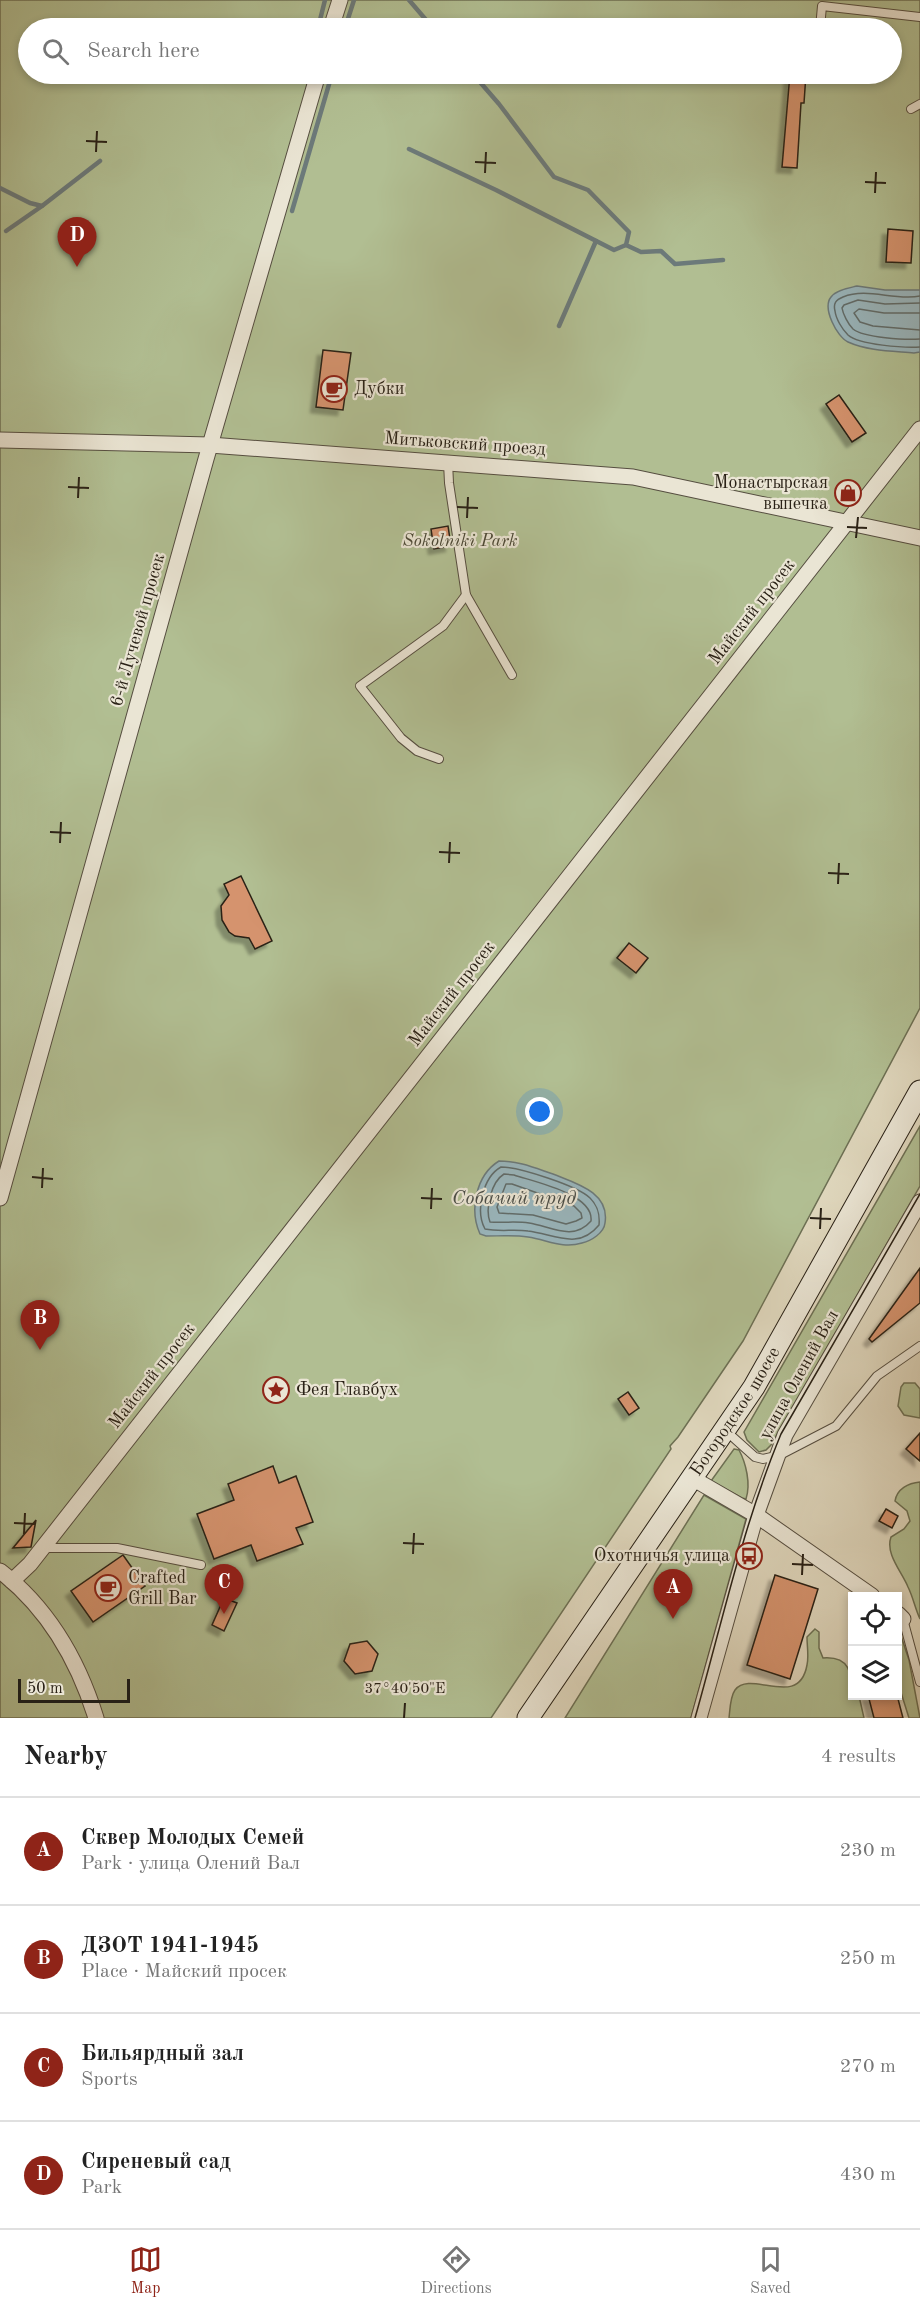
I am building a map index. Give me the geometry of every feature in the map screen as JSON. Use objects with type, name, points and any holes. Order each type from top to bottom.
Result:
[{"type":"main road","name":"Богородское шоссе","points":[[528,1718],[754,1387],[920,1091]]},
{"type":"street","points":[[334,18],[340,0]]},
{"type":"street","name":"6-й Лучевой просек","points":[[0,1198],[210,445],[315,84]]},
{"type":"street","name":"Майский просек","points":[[12,1581],[43,1548],[920,429]]},
{"type":"street","name":"Митьковский проезд","points":[[0,440],[210,445],[633,477],[920,538]]},
{"type":"street","name":"улица Олений Вал","points":[[699,1718],[756,1515],[784,1435],[920,1202]]},
{"type":"street","points":[[692,1478],[756,1515],[866,1592]]},
{"type":"street","points":[[0,1571],[41,1610],[64,1643],[83,1679],[96,1718]]},
{"type":"lane","points":[[821,18],[822,6],[920,17]]},
{"type":"lane","points":[[448,462],[449,483],[466,595],[512,675]]},
{"type":"lane","points":[[439,759],[417,751],[401,738],[360,686],[443,626],[466,595]]},
{"type":"lane","points":[[725,1430],[755,1456],[763,1459],[776,1457],[836,1426],[877,1376],[920,1346]]},
{"type":"lane","points":[[43,1548],[117,1548],[201,1565]]},
{"type":"lane","points":[[902,1624],[920,1682]]},
{"type":"green space","name":"Sokolniki Park","points":[[0,0],[920,0],[920,1008],[743,1341],[670,1446],[671,1449],[491,1718],[0,1718]]},
{"type":"green space","points":[[920,1126],[920,1186],[771,1445],[759,1452],[747,1440],[744,1432]]},
{"type":"green space","points":[[904,1383],[915,1383],[920,1389],[920,1418],[904,1415],[898,1406],[901,1387]]},
{"type":"green space","points":[[734,1449],[739,1450],[746,1467],[748,1487],[746,1499],[711,1481]]},
{"type":"green space","points":[[920,1482],[920,1619],[910,1591],[892,1556],[890,1543],[891,1537],[904,1529],[910,1521],[907,1511],[895,1501],[896,1497],[904,1487]]},
{"type":"green space","points":[[704,1495],[746,1519],[691,1718],[565,1718]]},
{"type":"green space","points":[[815,1629],[819,1632],[819,1648],[823,1658],[839,1660],[848,1668],[848,1700],[860,1700],[864,1718],[729,1718],[733,1693],[742,1685],[785,1687],[795,1685],[802,1678],[808,1662],[807,1637]]},
{"type":"green space","points":[[902,1639],[909,1660],[920,1718],[909,1718],[902,1696]]},
{"type":"water","points":[[857,286],[885,290],[920,290],[920,352],[872,349],[848,342],[839,334],[832,322],[828,308],[829,302],[836,293]]},
{"type":"water","name":"Собачий пруд","points":[[499,1161],[533,1167],[589,1190],[602,1204],[605,1212],[604,1227],[596,1236],[575,1245],[528,1237],[480,1234],[475,1214],[477,1194],[485,1175]]},
{"type":"building","points":[[789,84],[805,84],[804,103],[801,103],[797,168],[782,167]]},
{"type":"building","points":[[888,229],[913,231],[911,263],[886,262]]},
{"type":"building","points":[[323,350],[351,353],[343,410],[316,407]]},
{"type":"building","points":[[839,395],[866,433],[852,442],[826,404]]},
{"type":"building","points":[[448,526],[451,546],[434,549],[431,529]]},
{"type":"building","points":[[241,876],[272,941],[255,949],[249,938],[235,936],[229,932],[222,920],[221,906],[229,895],[224,884]]},
{"type":"building","points":[[629,943],[648,958],[636,973],[617,958]]},
{"type":"building","points":[[920,1268],[920,1303],[872,1342],[869,1339]]},
{"type":"building","points":[[628,1392],[639,1408],[629,1415],[618,1399]]},
{"type":"building","points":[[920,1433],[920,1461],[906,1449]]},
{"type":"building","points":[[273,1466],[279,1483],[296,1476],[313,1522],[296,1528],[303,1544],[257,1561],[251,1545],[214,1559],[197,1514],[234,1500],[228,1484]]},
{"type":"building","points":[[886,1509],[898,1516],[892,1528],[879,1521]]},
{"type":"building","points":[[36,1520],[31,1547],[13,1548]]},
{"type":"building","name":"Crafted Grill Bar","points":[[123,1555],[145,1586],[93,1622],[71,1591]]},
{"type":"building","points":[[775,1575],[818,1589],[790,1679],[747,1665]]},
{"type":"building","points":[[224,1598],[237,1603],[224,1631],[212,1625]]},
{"type":"building","points":[[367,1641],[378,1654],[372,1671],[355,1674],[344,1661],[350,1644]]},
{"type":"building","points":[[869,1700],[898,1700],[903,1718],[874,1718]]},
{"type":"waterway","points":[[320,18],[325,0]]},
{"type":"waterway","points":[[348,18],[354,0]]},
{"type":"waterway","points":[[409,0],[424,18]]},
{"type":"waterway","points":[[292,211],[329,84]]},
{"type":"waterway","points":[[482,84],[554,177],[588,190],[629,232],[626,245],[641,252],[661,251],[675,264],[723,260]]},
{"type":"waterway","points":[[409,149],[614,250],[626,245]]},
{"type":"waterway","points":[[0,188],[30,203],[42,206],[100,161]]},
{"type":"waterway","points":[[6,231],[42,206]]},
{"type":"waterway","points":[[559,326],[596,241]]},
{"type":"tram line","points":[[695,1718],[744,1539],[781,1434],[920,1194]]},
{"type":"place","name":"Сиреневый сад","points":[[77,267]]},
{"type":"place","name":"Дубки","points":[[334,389]]},
{"type":"place","name":"Монастырская выпечка","points":[[848,493]]},
{"type":"place","name":"ДЗОТ 1941-1945","points":[[40,1350]]},
{"type":"place","name":"Фея Главбух","points":[[276,1390]]},
{"type":"place","name":"Охотничья улица","points":[[749,1556]]},
{"type":"place","name":"Crafted Grill Bar","points":[[108,1588]]},
{"type":"place","name":"Бильярдный зал","points":[[224,1614]]},
{"type":"place","name":"Сквер Молодых Семей","points":[[673,1619]]}]
